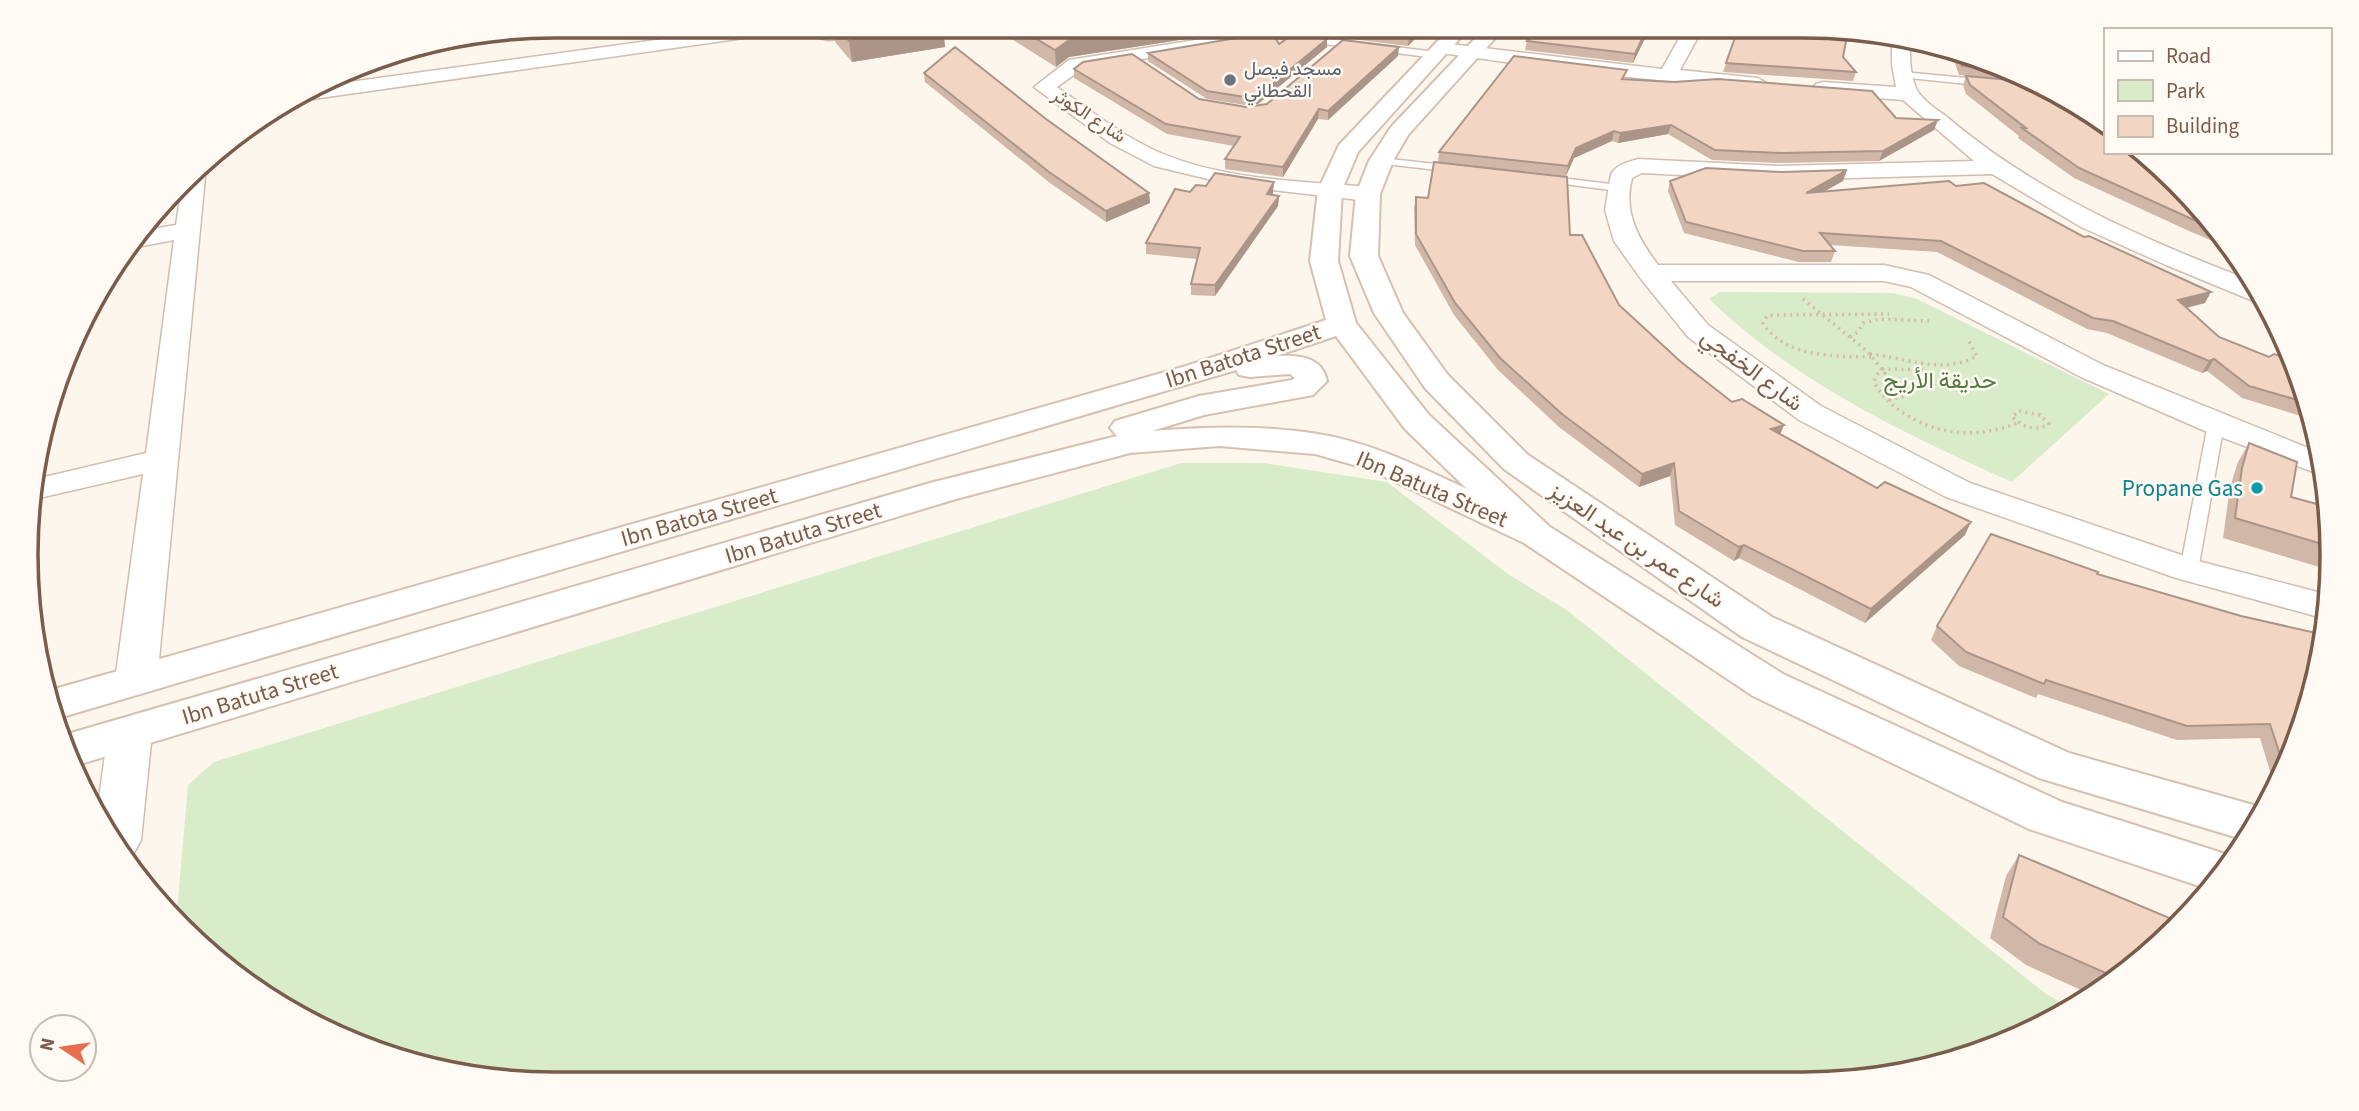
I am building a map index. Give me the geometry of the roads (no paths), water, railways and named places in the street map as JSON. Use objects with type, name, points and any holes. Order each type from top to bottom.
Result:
[{"type":"street","points":[[330,90],[689,38]]},
{"type":"street","name":"شارع الكوثر","points":[[1231,38],[1134,59],[1076,64],[1044,87],[1115,135],[1160,160],[1243,179],[1368,194]]},
{"type":"street","points":[[1667,76],[1688,38]]},
{"type":"street","points":[[1773,85],[1667,76],[1462,42],[1347,150],[1330,190],[1324,261],[1342,324],[1417,422],[1537,535],[1768,685],[2046,816],[2214,870]]},
{"type":"street","name":"شارع عمر بن عبد العزيز","points":[[1462,42],[1381,160],[1368,194],[1364,256],[1389,313],[1436,382],[1516,462],[1757,627],[2055,766],[2246,822]]},
{"type":"street","points":[[1902,48],[1906,85],[1948,130],[1996,167],[2085,218],[2178,261],[2245,288]]},
{"type":"street","points":[[1799,87],[1906,85]]},
{"type":"street","points":[[1618,188],[1622,174],[1637,166],[1779,173],[1996,167]]},
{"type":"street","points":[[136,681],[193,187]]},
{"type":"street","name":"شارع الخفجي","points":[[1618,188],[1617,210],[1627,242],[1698,331],[1810,413],[1958,490],[2189,570],[2318,604]]},
{"type":"street","points":[[148,237],[188,230]]},
{"type":"street","points":[[1650,273],[1884,273],[1920,282],[2092,371],[2216,425],[2312,461]]},
{"type":"street","name":"Ibn Batota Street","points":[[60,703],[1148,387],[1342,324]]},
{"type":"street","points":[[943,491],[1151,420],[1199,406],[1302,388],[1311,382],[1304,368],[1297,364],[1282,363],[1148,387]]},
{"type":"street","name":"Ibn Batuta Street","points":[[76,749],[943,491],[1129,443],[1219,436],[1318,443],[1380,461],[1537,535]]},
{"type":"street","points":[[43,487],[162,459]]},
{"type":"street","points":[[118,830],[130,733]]},
{"type":"lane","points":[[1313,38],[1341,43],[1462,42]]},
{"type":"lane","points":[[1331,52],[1341,43]]},
{"type":"lane","points":[[1906,85],[1995,84]]},
{"type":"lane","points":[[1381,160],[1465,170]]},
{"type":"lane","points":[[1534,178],[1618,188]]},
{"type":"lane","points":[[2189,570],[2216,425]]},
{"type":"place","name":"مسجد فيصل القحطاني","points":[[1230,80]]},
{"type":"place","name":"Propane Gas","points":[[2257,488]]},
{"type":"park label","name":"حديقة الأريج","points":[[1940,380]]}]
